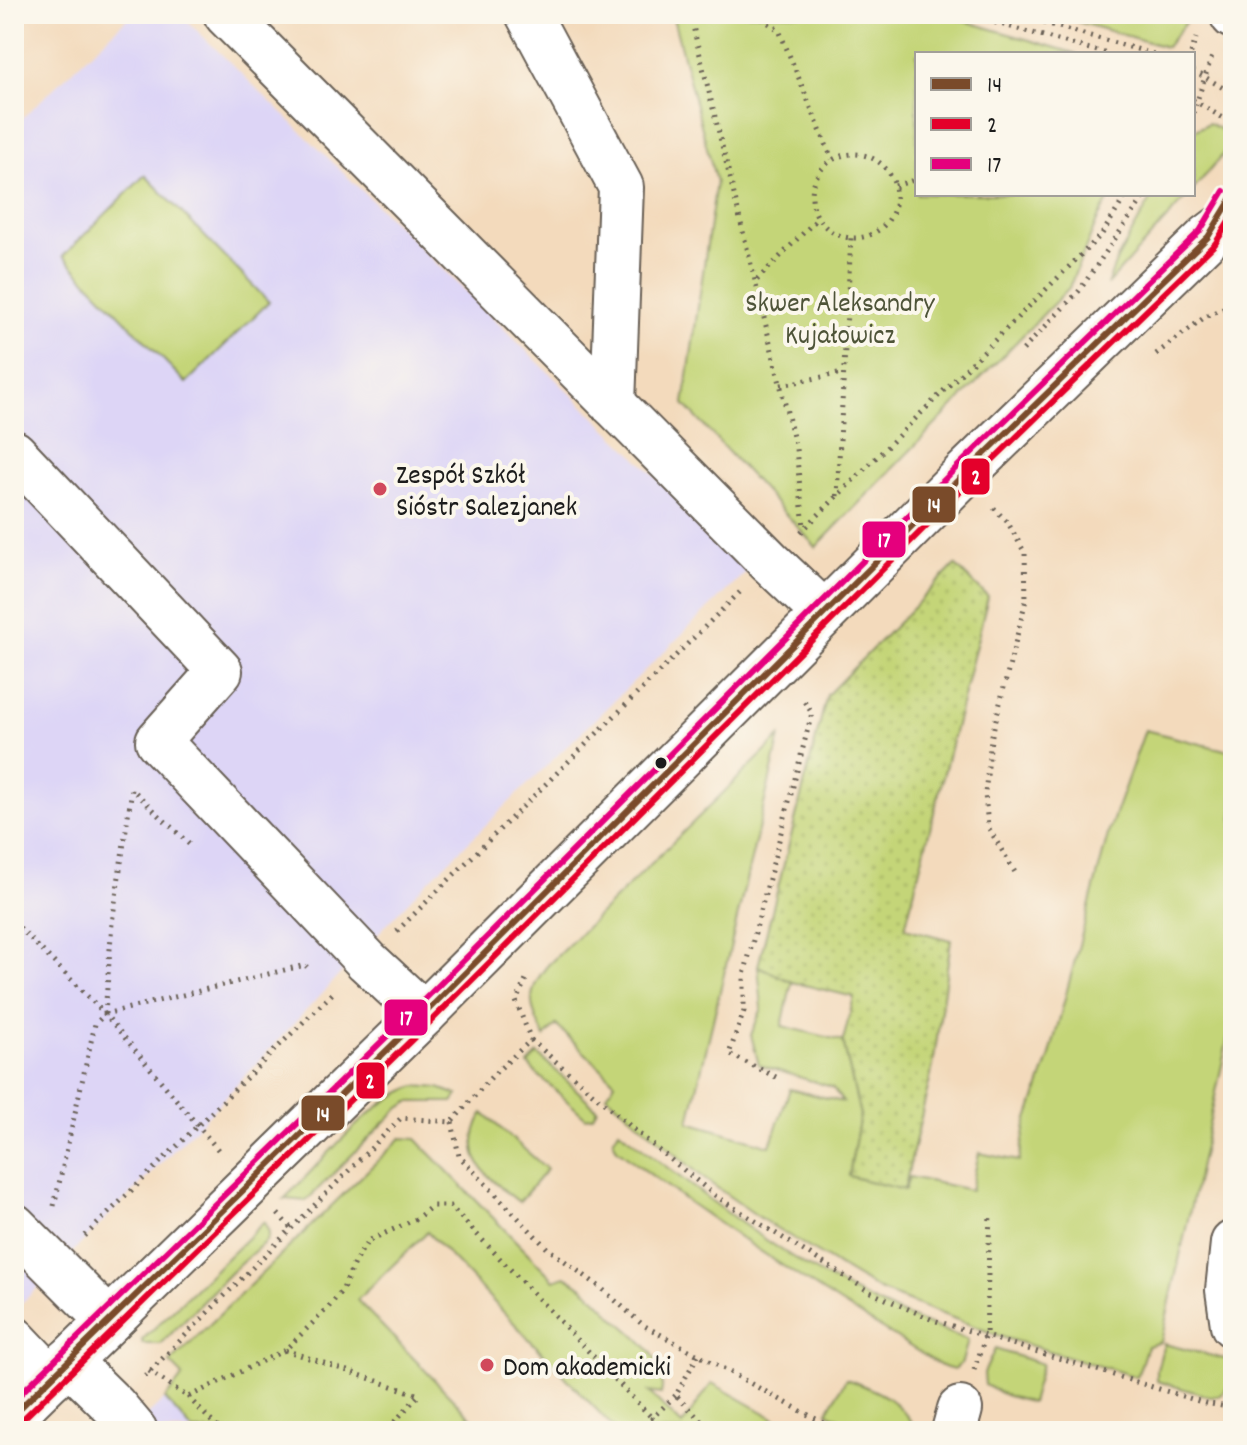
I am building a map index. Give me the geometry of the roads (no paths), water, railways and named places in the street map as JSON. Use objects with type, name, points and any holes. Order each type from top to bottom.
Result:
[{"type":"street","points":[[226,14],[824,613]]},
{"type":"street","points":[[528,14],[621,187],[613,404]]},
{"type":"street","points":[[14,1414],[424,1014],[964,474],[1221,228],[1233,196]]},
{"type":"street","points":[[14,453],[220,671],[158,741],[367,961],[424,1014]]},
{"type":"street","points":[[31,1243],[109,1321]]},
{"type":"street","points":[[1233,1243],[1228,1290],[1233,1325]]},
{"type":"street","points":[[14,1339],[124,1419]]},
{"type":"place","name":"Zespół Szkół Sióstr Salezjanek","points":[[380,489]]},
{"type":"place","name":"Dom akademicki","points":[[487,1365]]},
{"type":"park label","name":"Skwer Aleksandry Kujałowicz","points":[[840,317]]}]
